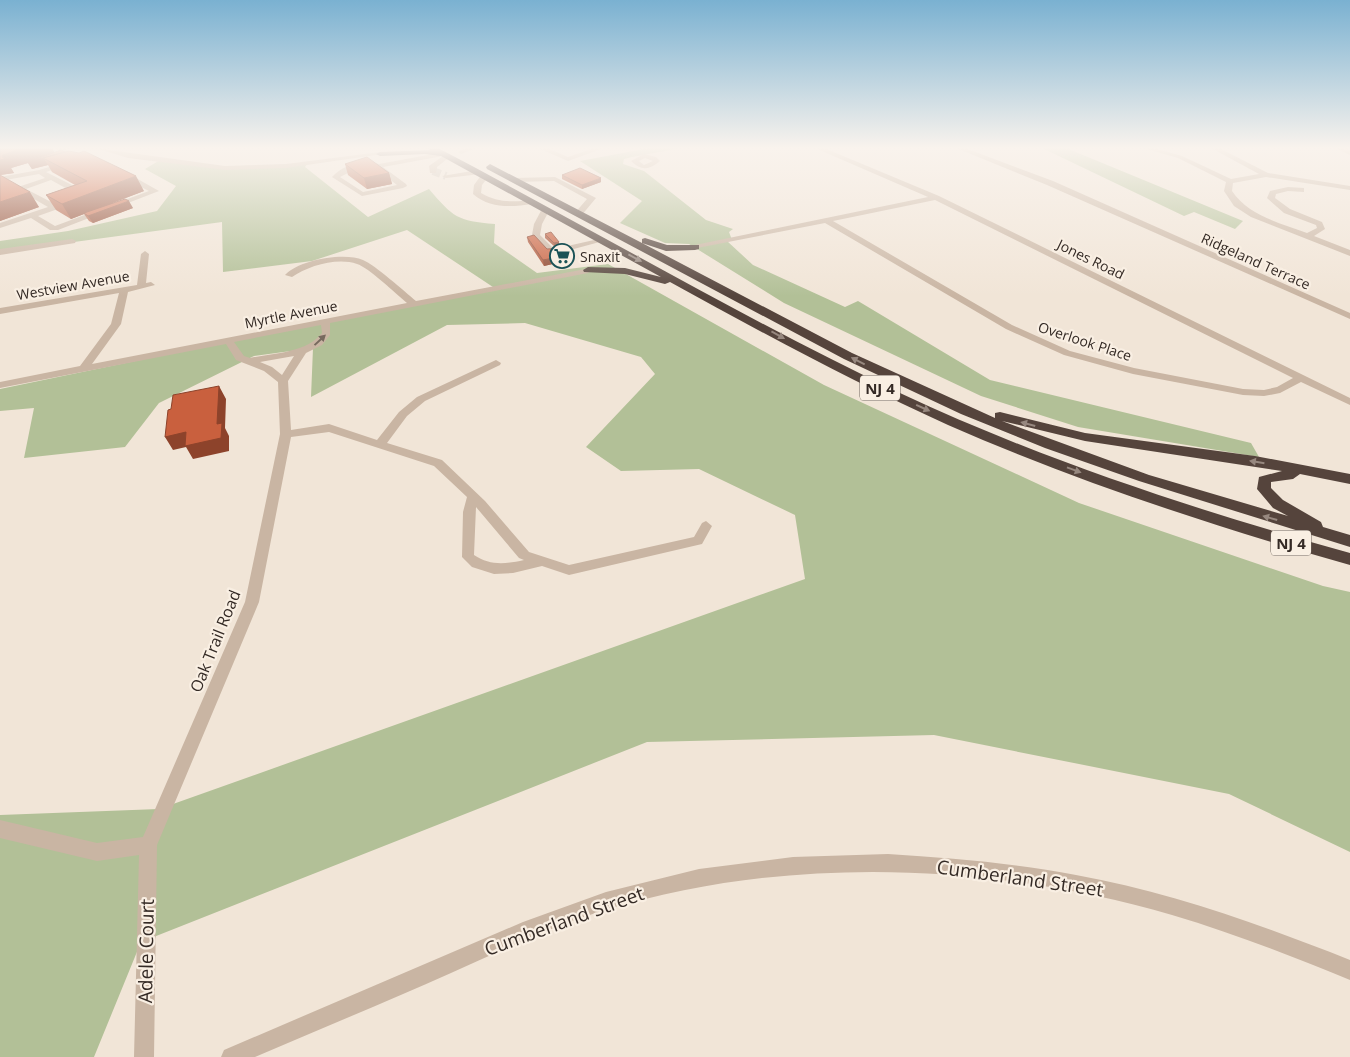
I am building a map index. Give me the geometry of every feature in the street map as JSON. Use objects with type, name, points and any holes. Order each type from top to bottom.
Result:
[{"type":"highway","name":"NJ 4","points":[[523,197],[853,375],[950,420],[1081,473],[1233,525],[1350,559]]},
{"type":"highway","name":"NJ 4","points":[[547,197],[734,296],[916,388],[994,422],[1088,459],[1203,498],[1350,541]]},
{"type":"highway","points":[[582,216],[660,247],[695,247]]},
{"type":"highway","points":[[588,270],[602,264],[607,257],[607,247],[603,240]]},
{"type":"highway","points":[[695,247],[684,256],[687,264],[734,296]]},
{"type":"highway","points":[[588,270],[614,270],[644,275],[684,287],[718,302]]},
{"type":"highway","points":[[916,388],[1002,416],[1070,434],[1255,461],[1350,479]]},
{"type":"highway","points":[[1322,475],[1275,476],[1264,480],[1264,489],[1272,499],[1284,508],[1334,537]]},
{"type":"highway","points":[[1233,525],[1350,568]]},
{"type":"street","points":[[37,197],[54,207]]},
{"type":"street","points":[[0,226],[78,197]]},
{"type":"street","points":[[31,215],[53,228],[58,228],[138,197]]},
{"type":"street","points":[[483,197],[492,203],[504,206],[532,202]]},
{"type":"street","points":[[582,216],[591,197]]},
{"type":"street","name":"Ridgeland Terrace","points":[[1082,197],[1350,316]]},
{"type":"street","points":[[1232,197],[1237,204],[1254,215],[1310,235],[1350,253]]},
{"type":"street","points":[[1271,197],[1276,204],[1319,224],[1321,229],[1310,235]]},
{"type":"street","points":[[695,247],[936,198]]},
{"type":"street","name":"Jones Road","points":[[936,198],[1350,402]]},
{"type":"street","points":[[546,210],[538,224],[536,235],[552,251],[603,240]]},
{"type":"street","name":"Overlook Place","points":[[827,221],[1009,327],[1067,353],[1133,371],[1243,392],[1264,393],[1280,390],[1301,378]]},
{"type":"street","points":[[0,252],[72,241]]},
{"type":"street","name":"Westview Avenue","points":[[0,311],[146,286],[145,254]]},
{"type":"street","points":[[289,275],[301,268],[337,260],[354,260],[361,262],[414,304]]},
{"type":"street","name":"Myrtle Avenue","points":[[0,385],[588,270]]},
{"type":"street","points":[[84,368],[116,324],[124,290]]},
{"type":"street","points":[[252,361],[302,351],[319,343],[327,333],[325,322]]},
{"type":"street","points":[[228,340],[240,358],[268,368],[283,381],[302,351]]},
{"type":"street","points":[[380,444],[403,414],[421,399],[496,363]]},
{"type":"street","name":"Oak Trail Road","points":[[148,845],[252,602],[286,434],[283,381]]},
{"type":"street","points":[[286,434],[329,428],[438,463],[473,496],[524,555],[569,570],[698,541],[706,526]]},
{"type":"street","points":[[473,496],[468,512],[468,557],[477,565],[492,570],[513,568],[542,561]]},
{"type":"street","points":[[0,829],[97,852],[148,845]]},
{"type":"street","name":"Adele Court","points":[[144,1057],[148,845]]},
{"type":"street","name":"Cumberland Street","points":[[231,1057],[532,928],[605,901],[678,882],[764,868],[850,862],[919,863],[990,869],[1080,884],[1155,902],[1234,925],[1350,970]]},
{"type":"green space","points":[[167,197],[343,197],[368,217],[411,197],[436,197],[450,212],[457,216],[472,221],[495,224],[494,243],[537,273],[608,264],[824,385],[1079,503],[1323,586],[1350,592],[1350,852],[1229,794],[934,735],[647,742],[141,942],[94,1057],[0,1057],[0,815],[159,809],[805,579],[795,515],[699,469],[621,471],[586,447],[655,374],[641,357],[525,323],[447,325],[311,397],[313,348],[254,356],[159,403],[125,447],[24,458],[34,408],[0,411],[0,389],[493,287],[407,230],[312,261],[223,272],[222,222],[0,252],[0,241],[68,231],[157,211]]},
{"type":"green space","points":[[636,197],[677,197],[706,220],[733,229],[729,232],[732,240],[727,241],[753,265],[845,307],[858,301],[990,380],[1251,443],[1259,457],[1078,427],[981,396],[784,303],[689,244],[665,243],[620,223],[642,201]]},
{"type":"green space","points":[[1145,197],[1186,197],[1243,221],[1235,229],[1194,212],[1184,216]]},
{"type":"building","points":[[0,197],[14,197],[0,202]]},
{"type":"building","points":[[50,197],[80,197],[62,204]]},
{"type":"building","points":[[125,199],[129,201],[88,216],[84,213]]},
{"type":"building","points":[[551,232],[559,242],[554,243],[545,234]]},
{"type":"building","points":[[534,235],[547,249],[564,248],[569,255],[543,260],[527,237]]},
{"type":"building","points":[[219,386],[217,424],[222,423],[221,438],[185,446],[186,432],[165,437],[168,410],[171,409],[173,395]]},
{"type":"place","name":"Snaxit","points":[[562,256]]}]
